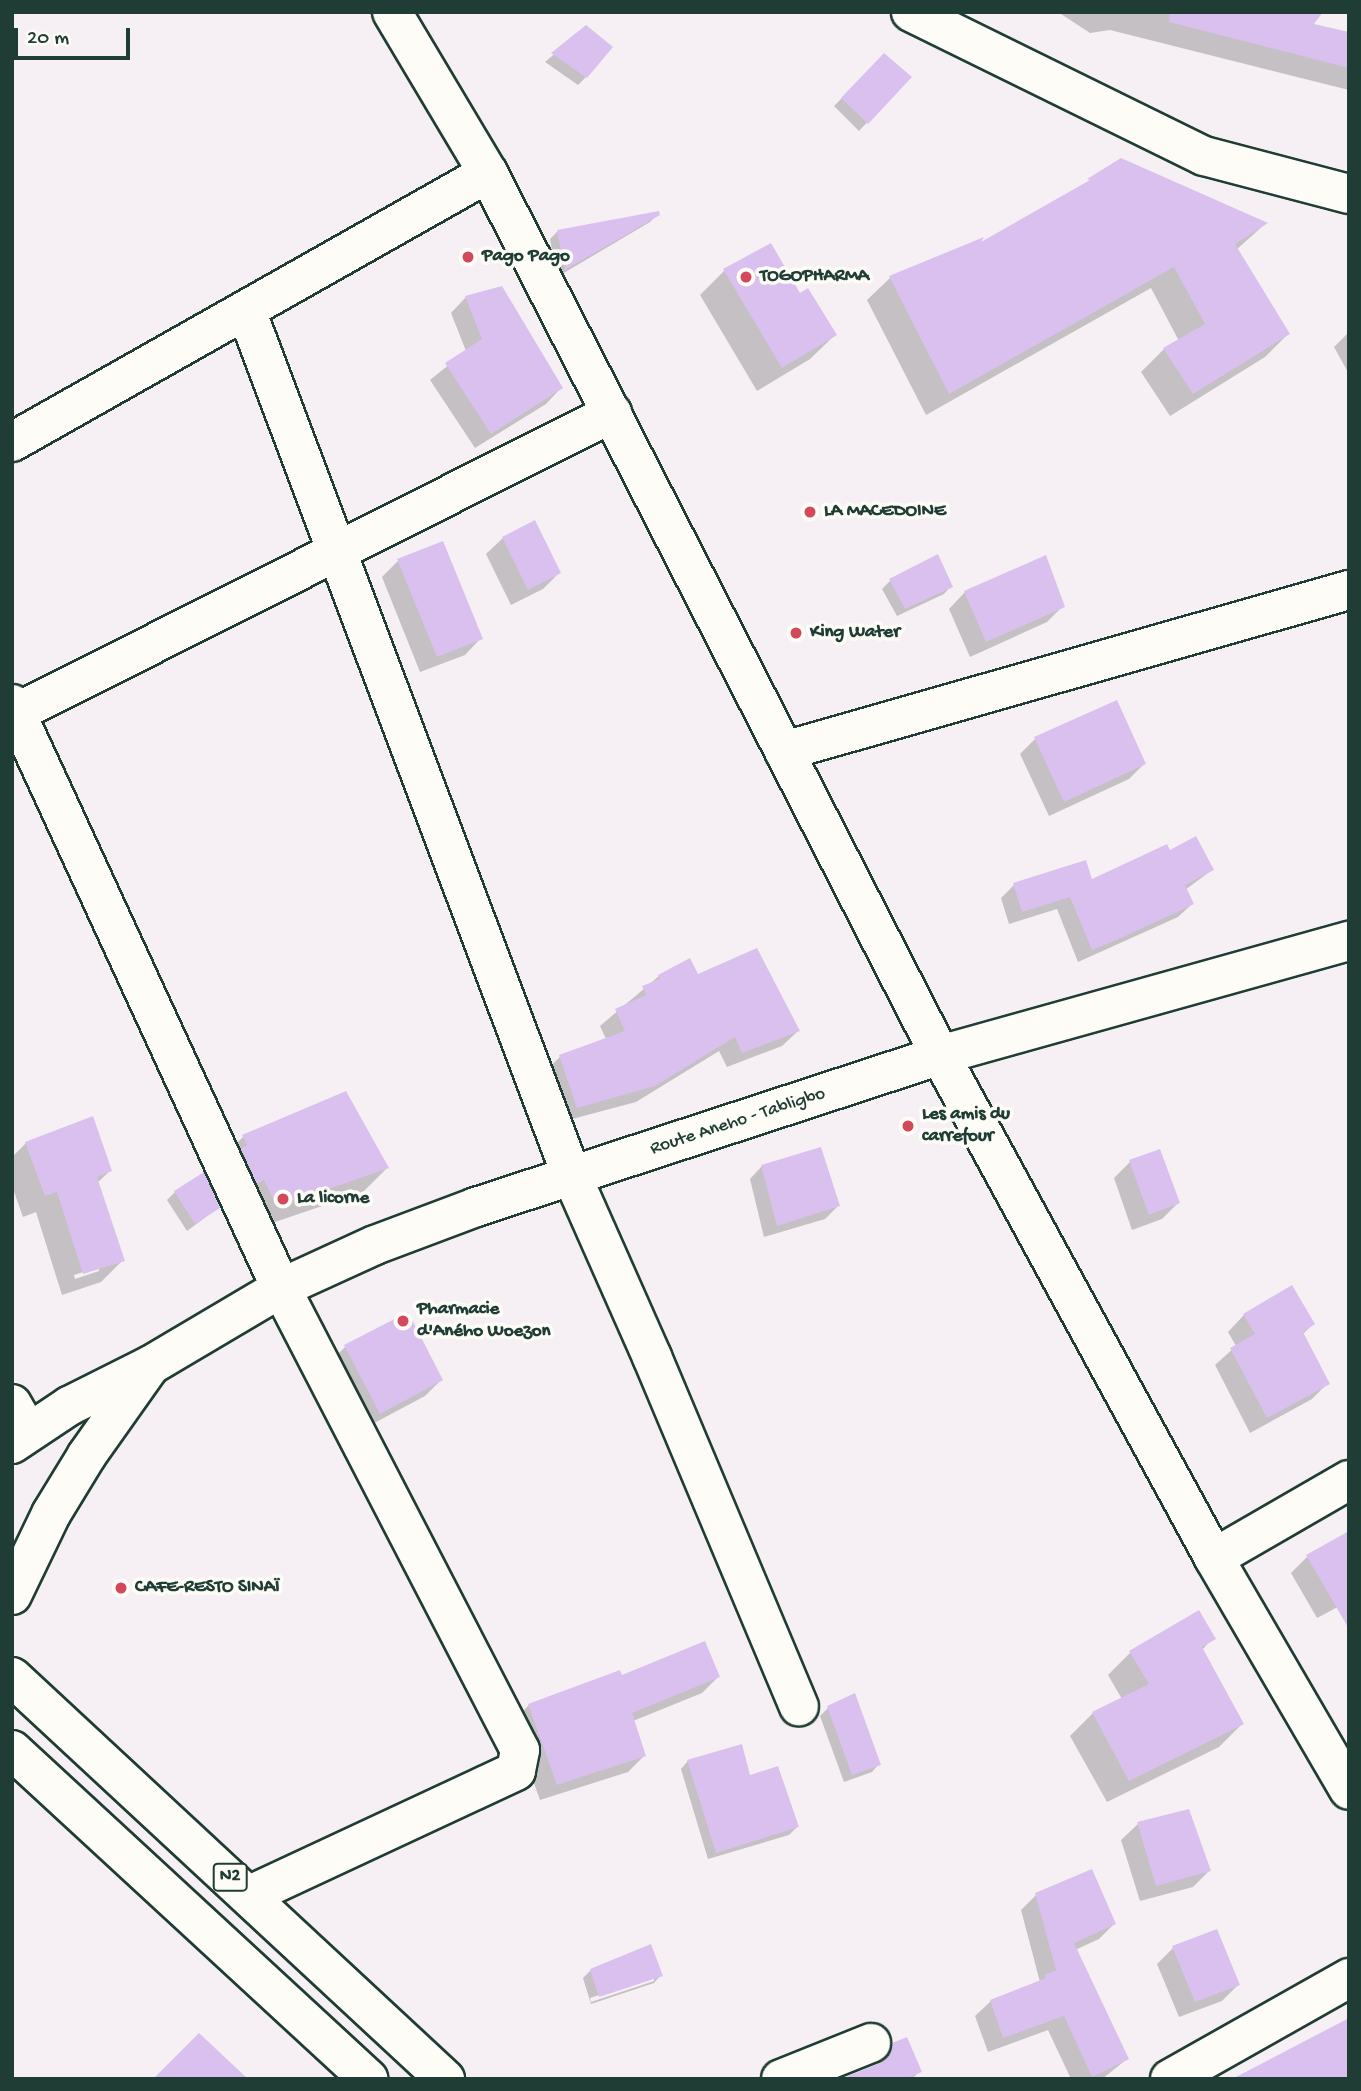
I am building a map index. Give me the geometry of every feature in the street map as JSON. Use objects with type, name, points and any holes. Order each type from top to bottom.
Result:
[{"type":"main road","points":[[392,12],[488,173],[940,1055],[1214,1558],[1349,1790]]},
{"type":"main road","points":[[911,12],[1203,156],[1349,194]]},
{"type":"main road","points":[[12,442],[488,173]]},
{"type":"main road","points":[[246,310],[571,1174],[652,1357],[799,1706]]},
{"type":"main road","points":[[250,1895],[516,1771],[520,1750],[281,1288],[14,711],[612,413]]},
{"type":"main road","points":[[785,751],[1349,590]]},
{"type":"main road","name":"Route Aneho - Tabligbo","points":[[18,1427],[69,1406],[151,1365],[281,1288],[375,1245],[571,1174],[657,1149],[940,1055],[1349,941]]},
{"type":"main road","points":[[12,1595],[51,1514],[87,1455],[151,1365]]},
{"type":"main road","points":[[1214,1558],[1349,1480]]},
{"type":"main road","name":"N2","points":[[12,1677],[250,1895],[445,2079]]},
{"type":"main road","points":[[12,1750],[368,2079]]},
{"type":"main road","points":[[1190,2073],[1349,1978]]},
{"type":"main road","points":[[781,2079],[871,2043]]},
{"type":"building","points":[[1170,12],[1323,12],[1314,24],[1349,32],[1349,68],[1169,22]]},
{"type":"building","points":[[586,25],[613,47],[587,78],[551,53]]},
{"type":"building","points":[[884,53],[912,77],[868,124],[841,98]]},
{"type":"building","points":[[1121,158],[1268,223],[1235,244],[1290,334],[1193,394],[1163,348],[1205,324],[1174,267],[949,394],[889,276],[984,237],[981,242],[1090,180],[1087,179]]},
{"type":"building","points":[[659,211],[660,215],[565,270],[557,230]]},
{"type":"building","points":[[771,243],[800,293],[808,288],[837,335],[782,368],[723,269]]},
{"type":"building","points":[[502,286],[563,388],[491,434],[445,363],[482,339],[465,296]]},
{"type":"building","points":[[535,520],[561,573],[528,590],[502,537]]},
{"type":"building","points":[[443,541],[483,639],[437,657],[397,559]]},
{"type":"building","points":[[938,554],[953,587],[905,609],[889,579]]},
{"type":"building","points":[[1046,555],[1065,607],[986,642],[964,591]]},
{"type":"building","points":[[1117,700],[1146,764],[1064,802],[1034,737]]},
{"type":"building","points":[[1196,836],[1214,870],[1185,885],[1194,904],[1119,939],[1092,950],[1070,897],[1022,912],[1013,883],[1086,860],[1092,879],[1167,844],[1170,850]]},
{"type":"building","points":[[757,948],[800,1031],[742,1053],[735,1037],[655,1086],[577,1108],[559,1055],[625,1031],[615,1009],[646,995],[642,986],[660,979],[658,975],[690,958],[698,974]]},
{"type":"building","points":[[346,1091],[389,1168],[277,1207],[264,1180],[257,1184],[241,1149],[247,1145],[242,1135]]},
{"type":"building","points":[[93,1116],[112,1171],[97,1177],[125,1261],[83,1274],[57,1192],[45,1196],[25,1142]]},
{"type":"building","points":[[821,1147],[840,1206],[777,1226],[761,1165]]},
{"type":"building","points":[[1160,1149],[1180,1203],[1149,1215],[1129,1160]]},
{"type":"building","points":[[204,1172],[220,1208],[195,1224],[174,1191]]},
{"type":"building","points":[[1292,1285],[1315,1324],[1303,1332],[1330,1384],[1267,1418],[1230,1348],[1255,1334],[1243,1314]]},
{"type":"building","points":[[408,1312],[443,1380],[380,1414],[344,1345]]},
{"type":"building","points":[[1349,1531],[1349,1629],[1306,1555]]},
{"type":"building","points":[[1199,1610],[1216,1639],[1202,1647],[1244,1724],[1129,1781],[1092,1712],[1149,1684],[1129,1651]]},
{"type":"building","points":[[705,1641],[720,1677],[632,1713],[646,1756],[557,1785],[528,1704],[620,1670],[622,1675]]},
{"type":"building","points":[[855,1693],[881,1765],[852,1775],[827,1706]]},
{"type":"building","points":[[742,1744],[750,1775],[778,1766],[799,1827],[716,1853],[687,1760]]},
{"type":"building","points":[[1189,1809],[1211,1871],[1156,1886],[1137,1822]]},
{"type":"building","points":[[1092,1869],[1116,1924],[1074,1943],[1129,2059],[1092,2077],[1064,2016],[1003,2038],[990,2000],[1046,1978],[1044,1975],[1056,1970],[1035,1893]]},
{"type":"building","points":[[1217,1929],[1240,1985],[1195,2002],[1172,1946]]},
{"type":"building","points":[[651,1944],[663,1976],[599,1997],[590,1969]]},
{"type":"building","points":[[1349,2018],[1349,2079],[1232,2079]]},
{"type":"building","points":[[199,2033],[248,2079],[153,2079]]},
{"type":"building","points":[[907,2037],[922,2072],[905,2079],[841,2079],[880,2063],[889,2056],[892,2043]]},
{"type":"place","name":"Pago Pago","points":[[468,257]]},
{"type":"place","name":"TOGOPHARMA","points":[[746,277]]},
{"type":"place","name":"LA MACEDOINE","points":[[810,512]]},
{"type":"place","name":"King Water","points":[[796,633]]},
{"type":"place","name":"Les amis du carrefour","points":[[908,1126]]},
{"type":"place","name":"La licorne","points":[[283,1199]]},
{"type":"place","name":"Pharmacie d'Aného Woezon","points":[[403,1321]]},
{"type":"place","name":"CAFE-RESTO SINAÏ","points":[[121,1588]]}]
